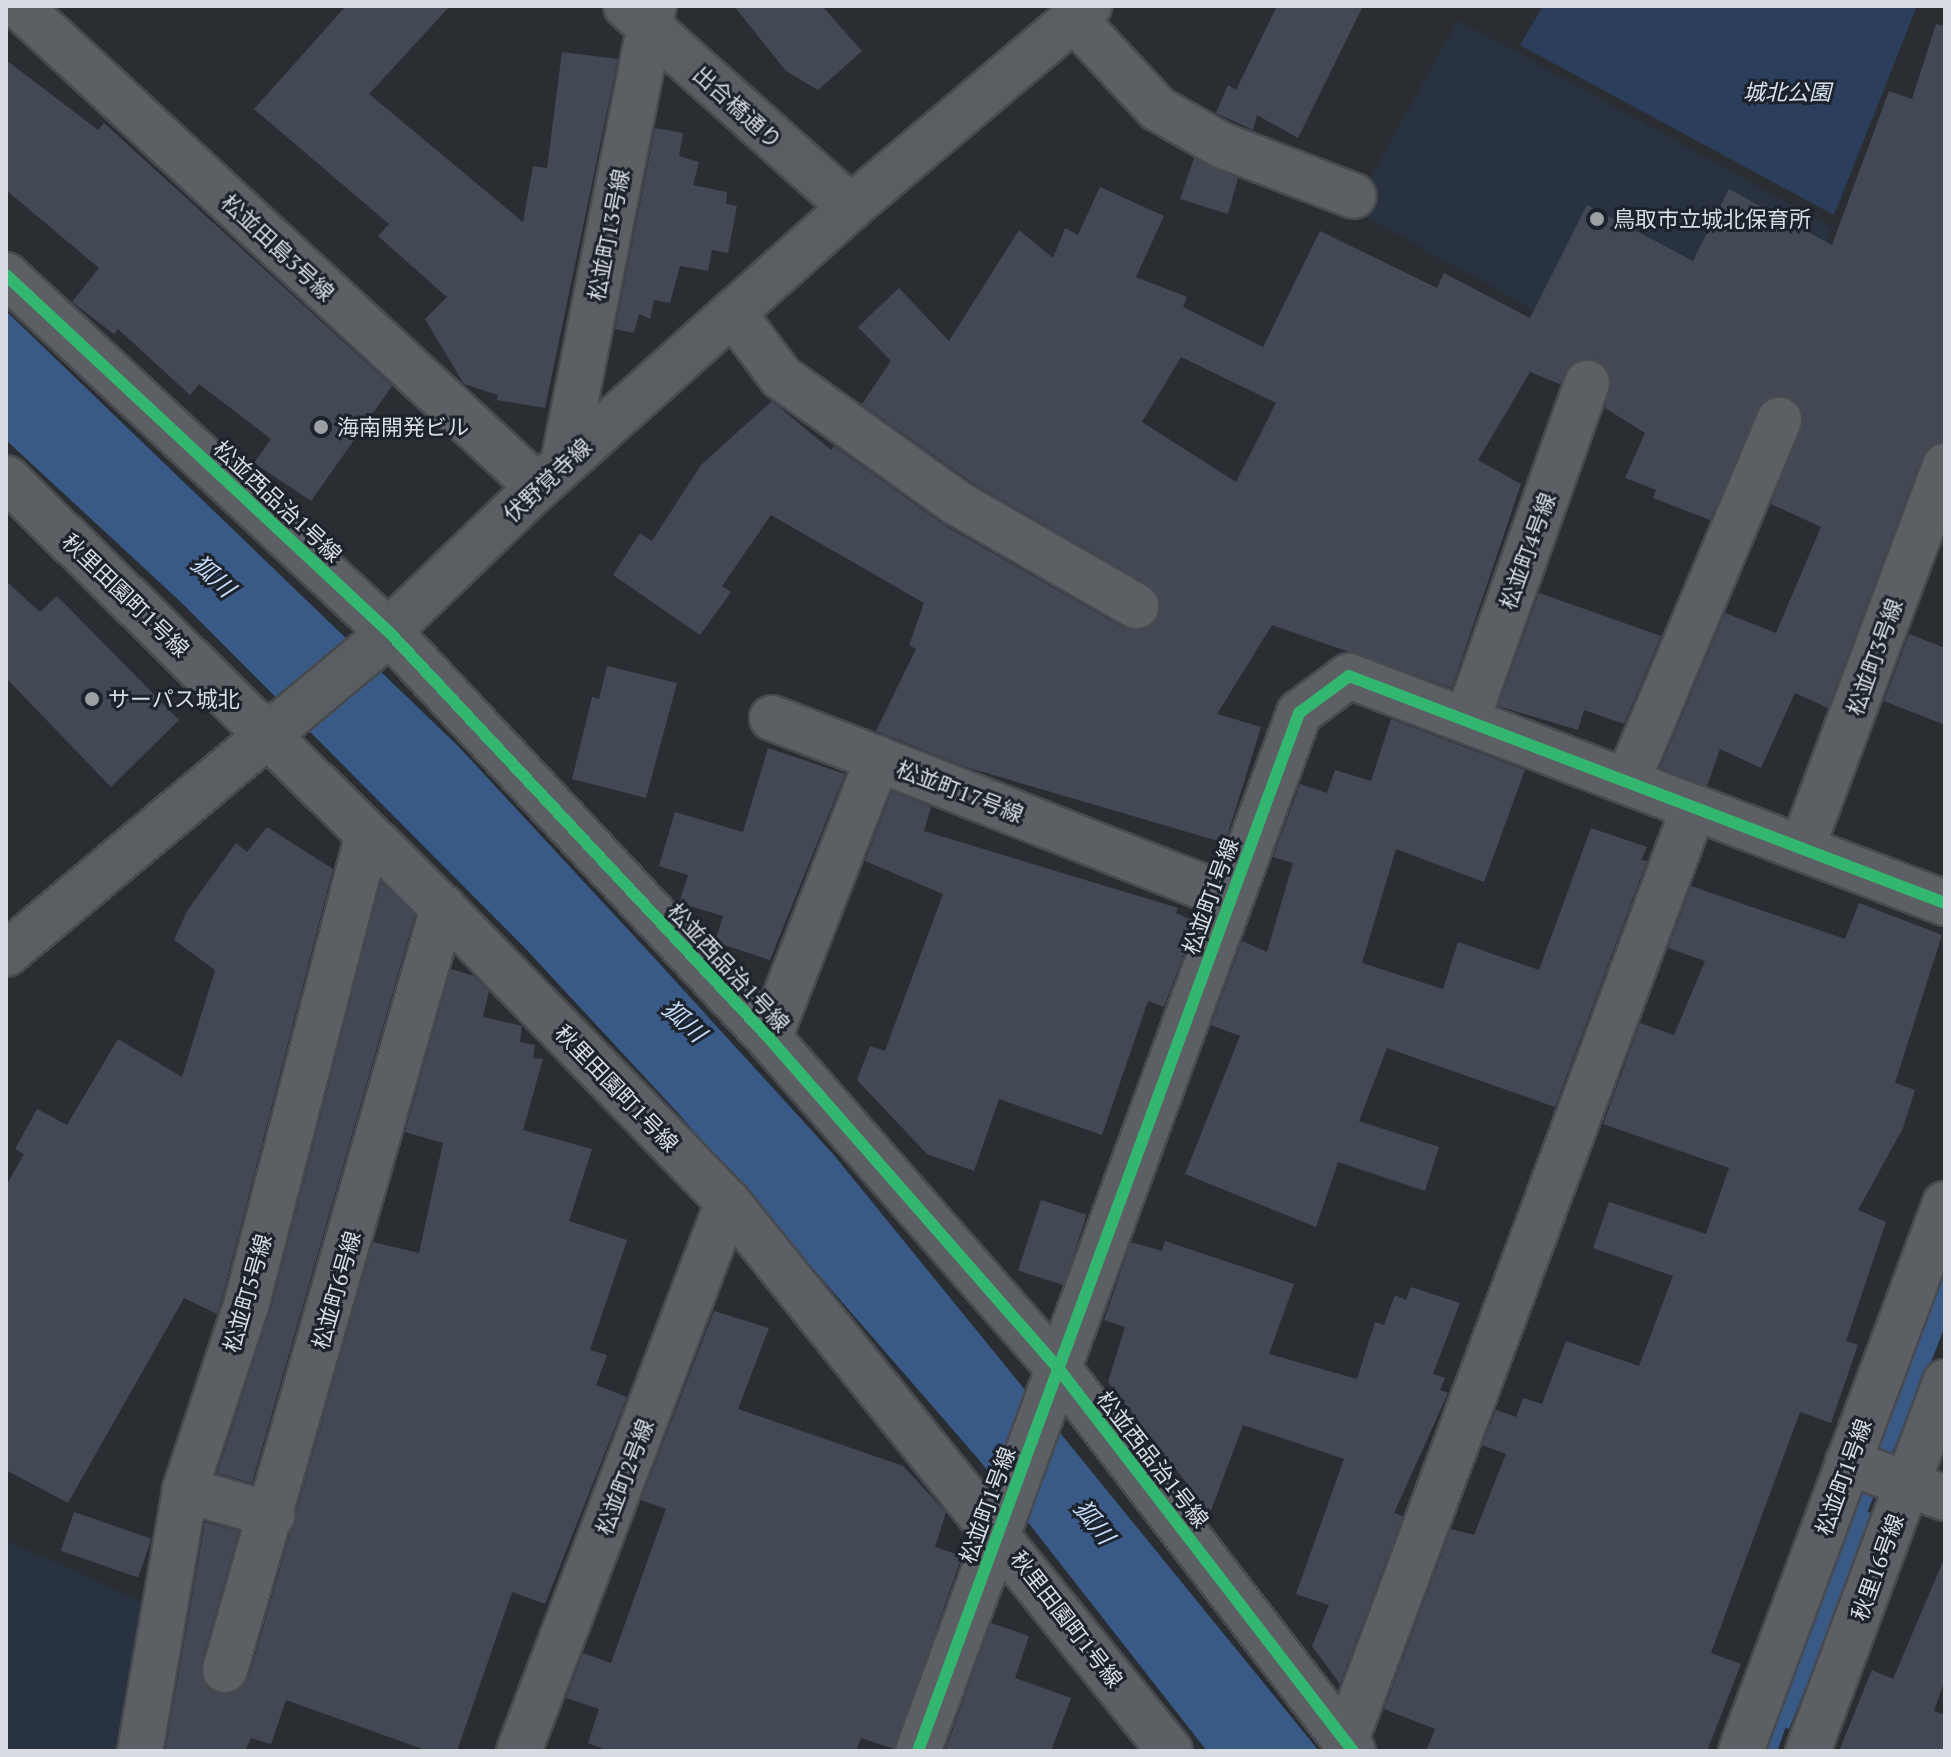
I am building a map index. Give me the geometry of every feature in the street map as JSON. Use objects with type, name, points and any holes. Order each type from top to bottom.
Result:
[{"type":"main road","name":"伏野覚寺線","points":[[6,954],[272,727],[379,641],[550,476],[851,207],[1082,12]]},
{"type":"main road","name":"出合橋通り","points":[[643,13],[851,207]]},
{"type":"street","name":"松並田島3号線","points":[[19,6],[550,476]]},
{"type":"street","points":[[1082,12],[1158,109],[1221,145],[1354,196]]},
{"type":"street","name":"松並町13号線","points":[[550,476],[643,13]]},
{"type":"street","name":"松並西品治1号線","points":[[6,275],[379,641],[769,1038],[1055,1378],[1349,1746]]},
{"type":"street","points":[[733,313],[781,377],[957,503],[1136,606]]},
{"type":"street","name":"松並町4号線","points":[[1467,720],[1587,383]]},
{"type":"street","points":[[1627,782],[1779,420]]},
{"type":"street","name":"松並町3号線","points":[[1802,848],[1945,466]]},
{"type":"street","name":"秋里田園町1号線","points":[[6,478],[272,727],[367,838],[443,908],[728,1202],[1003,1521],[1170,1751]]},
{"type":"street","name":"松並町1号線","points":[[918,1751],[1299,713],[1349,676],[1945,903]]},
{"type":"street","points":[[772,718],[878,759]]},
{"type":"street","name":"松並町17号線","points":[[769,1038],[878,759],[1231,898]]},
{"type":"street","points":[[1349,1746],[1694,807]]},
{"type":"street","name":"松並町5号線","points":[[140,1751],[185,1490],[247,1302],[367,838]]},
{"type":"street","name":"松並町6号線","points":[[225,1670],[272,1515],[443,908]]},
{"type":"street","name":"松並町2号線","points":[[519,1751],[728,1202]]},
{"type":"street","name":"松並町1号線","points":[[1741,1751],[1945,1204]]},
{"type":"street","name":"秋里16号線","points":[[1808,1751],[1926,1491],[1945,1382]]},
{"type":"street","points":[[1848,1462],[1926,1491]]},
{"type":"street","points":[[185,1490],[272,1515]]},
{"type":"shaded area","name":"鳥取市立城北保育所","points":[[1458,20],[1833,228],[1728,418],[1353,210]]},
{"type":"shaded area","points":[[6,1540],[141,1601],[121,1751],[6,1751]]},
{"type":"green space","name":"城北公園","points":[[1543,6],[1917,6],[1834,215],[1520,45]]},
{"type":"water","name":"狐川","points":[[6,311],[458,746],[658,962],[833,1154],[1319,1751],[1207,1751],[980,1461],[678,1113],[524,947],[183,604],[6,440]]},
{"type":"water","points":[[1945,1255],[1945,1326],[1903,1434],[1882,1427]]},
{"type":"water","points":[[1853,1506],[1873,1514],[1868,1532],[1789,1729],[1768,1721]]},
{"type":"building","points":[[346,6],[450,6],[369,94],[523,222],[533,166],[547,168],[562,52],[618,59],[545,408],[497,400],[498,395],[464,384],[425,319],[447,297],[378,236],[389,224],[254,109]]},
{"type":"building","points":[[734,6],[822,6],[862,51],[818,90],[786,71]]},
{"type":"building","points":[[1277,6],[1363,6],[1298,138],[1257,115],[1253,130],[1216,113],[1228,85],[1236,90]]},
{"type":"building","points":[[1936,24],[1945,26],[1945,442],[1922,457],[1828,708],[1795,693],[1761,768],[1720,749],[1707,786],[1660,768],[1725,613],[1776,633],[1821,527],[1771,504],[1804,416],[1788,397],[1763,401],[1710,520],[1653,498],[1656,490],[1625,478],[1645,433],[1605,408],[1611,378],[1595,359],[1571,364],[1560,384],[1530,372],[1478,460],[1521,484],[1452,688],[1272,625],[1217,714],[1261,727],[1225,843],[966,767],[876,731],[916,649],[909,645],[924,603],[771,515],[722,586],[731,592],[700,635],[613,575],[640,533],[652,541],[701,465],[772,401],[831,450],[834,446],[944,525],[1124,628],[1148,628],[1161,607],[1149,585],[971,482],[862,404],[891,361],[858,327],[899,288],[949,341],[1019,230],[1053,258],[1065,228],[1078,235],[1100,187],[1164,216],[1136,277],[1187,297],[1183,307],[1263,347],[1320,231],[1437,288],[1444,273],[1530,318],[1587,205],[1693,261],[1729,189],[1832,245],[1889,91],[1912,99]],"holes":[[[1181,357],[1276,403],[1236,482],[1142,422]]]},
{"type":"building","points":[[6,60],[98,130],[104,123],[392,386],[311,501],[254,463],[271,439],[199,384],[190,395],[118,329],[114,334],[72,302],[99,268],[6,190]]},
{"type":"building","points":[[655,128],[683,133],[679,156],[699,162],[693,185],[727,192],[726,204],[737,206],[728,253],[712,250],[708,271],[680,266],[670,303],[654,300],[650,319],[639,314],[634,333],[615,329]]},
{"type":"building","points":[[1194,158],[1238,178],[1228,214],[1180,199]]},
{"type":"building","name":"サーパス城北","points":[[6,581],[40,612],[57,596],[179,720],[111,787],[6,678]]},
{"type":"building","points":[[1539,593],[1661,636],[1624,724],[1584,710],[1578,730],[1498,706]]},
{"type":"building","points":[[1909,634],[1945,648],[1945,725],[1884,701]]},
{"type":"building","points":[[607,666],[677,683],[646,798],[572,779],[592,697],[599,699]]},
{"type":"building","points":[[1391,719],[1525,770],[1484,882],[1396,849],[1362,963],[1443,989],[1458,942],[1539,970],[1591,828],[1647,847],[1641,860],[1647,861],[1555,1107],[1387,1048],[1359,1121],[1439,1147],[1425,1191],[1338,1162],[1316,1227],[1185,1174],[1240,1036],[1211,1025],[1242,941],[1267,952],[1293,863],[1273,857],[1300,784],[1327,793],[1335,770],[1371,781]]},
{"type":"building","points":[[768,748],[845,774],[770,960],[715,942],[723,916],[679,903],[688,875],[659,866],[675,812],[743,832]]},
{"type":"building","points":[[892,791],[931,807],[924,831],[1178,908],[1176,913],[1196,922],[1164,1007],[1148,1001],[1102,1135],[999,1099],[974,1171],[927,1154],[857,1080],[870,1046],[885,1051],[943,894],[865,861]]},
{"type":"building","points":[[267,827],[333,869],[223,1295],[217,1314],[184,1298],[68,1503],[6,1470],[6,1186],[24,1154],[15,1149],[37,1109],[67,1125],[118,1039],[182,1077],[215,970],[174,940],[187,911],[236,843],[247,852]]},
{"type":"building","points":[[381,882],[415,915],[252,1483],[217,1473],[271,1308]]},
{"type":"building","points":[[1691,886],[1845,939],[1859,903],[1942,935],[1895,1083],[1915,1090],[1903,1128],[1858,1210],[1886,1222],[1846,1341],[1858,1345],[1831,1423],[1800,1412],[1711,1653],[1741,1664],[1707,1751],[1426,1751],[1435,1729],[1384,1709],[1451,1529],[1474,1535],[1506,1454],[1482,1445],[1496,1410],[1516,1417],[1523,1398],[1542,1404],[1566,1341],[1639,1366],[1673,1276],[1593,1248],[1609,1202],[1706,1234],[1729,1168],[1603,1124],[1640,1023],[1674,1035],[1705,961],[1668,948]]},
{"type":"building","points":[[451,969],[474,976],[489,991],[483,1017],[522,1026],[520,1042],[535,1045],[533,1058],[543,1059],[523,1130],[592,1149],[569,1221],[627,1240],[590,1350],[607,1355],[596,1385],[627,1397],[545,1604],[512,1592],[457,1751],[428,1751],[286,1700],[271,1744],[251,1738],[245,1751],[165,1751],[205,1522],[239,1531],[201,1664],[208,1688],[230,1694],[249,1677],[373,1242],[419,1253],[443,1143],[405,1132]]},
{"type":"building","points":[[1041,1200],[1087,1215],[1064,1285],[1018,1270]]},
{"type":"building","points":[[1165,1241],[1294,1284],[1269,1354],[1357,1379],[1375,1322],[1384,1325],[1395,1295],[1406,1300],[1411,1287],[1460,1303],[1433,1374],[1445,1378],[1440,1390],[1448,1393],[1394,1513],[1403,1516],[1340,1684],[1312,1646],[1329,1605],[1296,1594],[1344,1459],[1243,1425],[1210,1513],[1108,1382],[1125,1327],[1104,1320],[1131,1242],[1162,1251]]},
{"type":"building","points":[[714,1311],[769,1328],[738,1409],[903,1466],[946,1512],[935,1547],[962,1556],[894,1749],[861,1738],[856,1751],[609,1751],[588,1743],[599,1709],[566,1698],[583,1653],[611,1663],[666,1509],[641,1500]]},
{"type":"building","points":[[74,1512],[152,1539],[138,1577],[61,1551]]},
{"type":"building","points":[[1945,1557],[1945,1679],[1934,1711],[1945,1715],[1945,1751],[1839,1751],[1872,1670],[1893,1679]]},
{"type":"building","points":[[991,1623],[1029,1636],[1015,1678],[1071,1698],[1051,1751],[945,1751]]},
{"type":"waterway","points":[[1852,1528],[1900,1413]]},
{"type":"waterway","points":[[1769,1751],[1784,1707]]},
{"type":"cycle path","points":[[6,275],[389,632],[769,1038],[1058,1368],[1353,1751]]},
{"type":"cycle path","points":[[918,1751],[1299,713],[1349,676],[1945,903]]},
{"type":"place","name":"鳥取市立城北保育所","points":[[1597,219]]},
{"type":"place","name":"海南開発ビル","points":[[321,427]]},
{"type":"place","name":"サーパス城北","points":[[92,699]]}]
